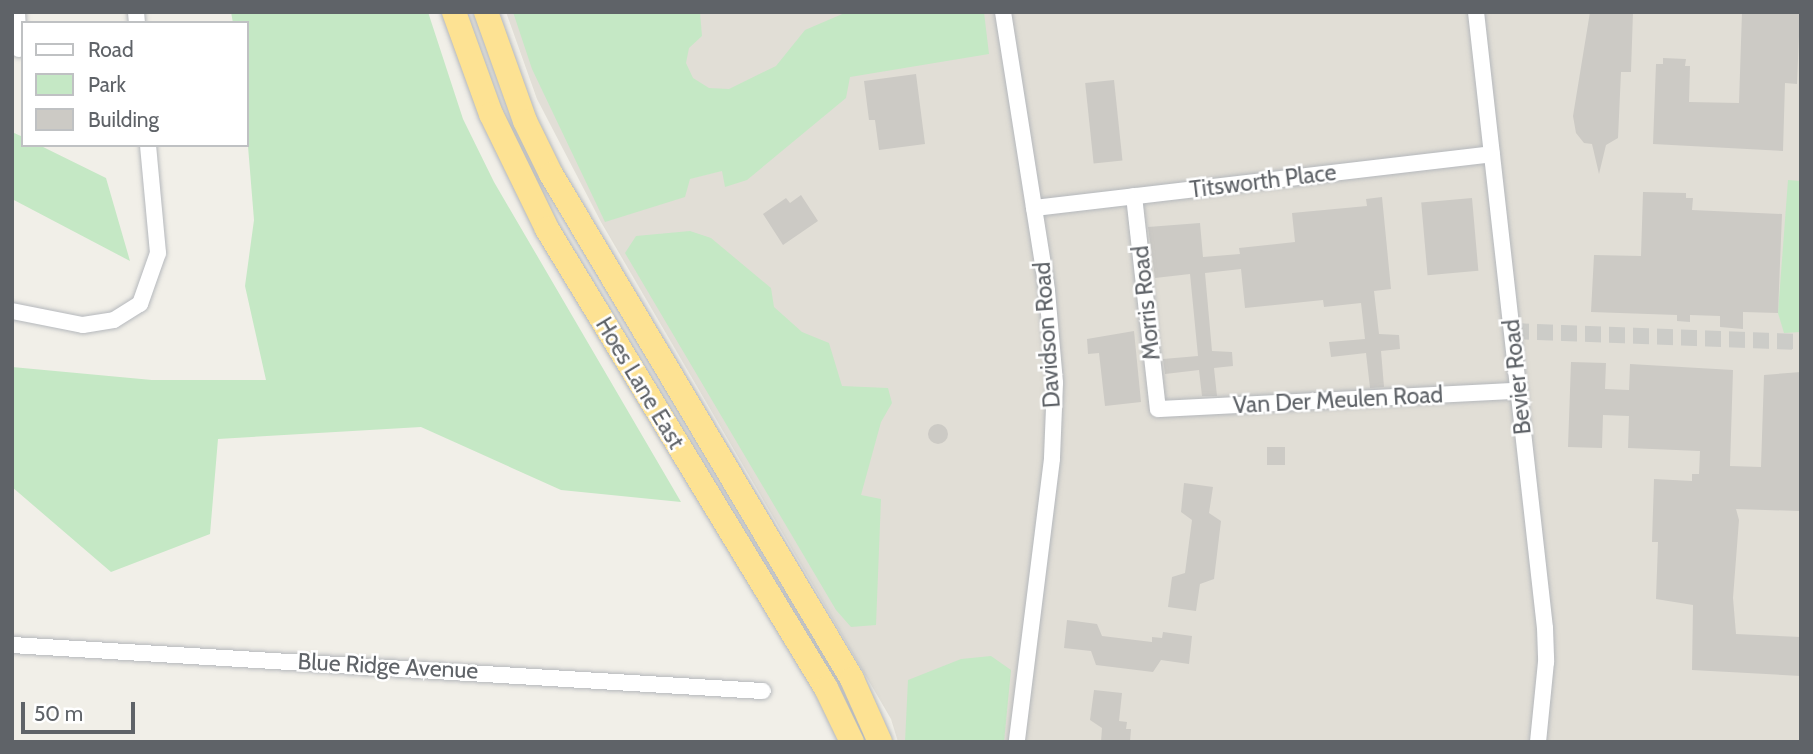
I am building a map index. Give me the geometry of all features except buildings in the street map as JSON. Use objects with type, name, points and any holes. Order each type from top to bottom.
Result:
[{"type":"highway","name":"Hoes Lane East","points":[[454,12],[491,114],[547,229],[826,688],[852,742]]},
{"type":"highway","name":"Hoes Lane East","points":[[486,12],[525,121],[551,174],[852,679],[880,742]]},
{"type":"street","points":[[17,12],[18,49]]},
{"type":"street","name":"Davidson Road","points":[[1003,12],[1034,208],[1055,383],[1050,472],[1017,742]]},
{"type":"street","name":"Bevier Road","points":[[1476,12],[1545,628],[1546,662],[1538,742]]},
{"type":"street","points":[[12,311],[83,325],[114,320],[140,304],[158,253],[148,147]]},
{"type":"street","name":"Titsworth Place","points":[[1034,208],[1492,154]]},
{"type":"street","name":"Morris Road","points":[[1134,197],[1158,409]]},
{"type":"street","name":"Van Der Meulen Road","points":[[1158,409],[1519,391]]},
{"type":"street","name":"Blue Ridge Avenue","points":[[12,645],[763,691]]},
{"type":"shaded area","points":[[506,12],[1801,12],[1801,742],[898,742],[891,719],[601,222],[537,99]]},
{"type":"green space","points":[[231,12],[428,12],[463,119],[494,182],[681,502],[561,490],[421,427],[218,439],[210,534],[111,572],[12,487],[12,367],[152,380],[266,380],[245,286],[254,220],[248,146],[248,21],[233,21]]},
{"type":"green space","points":[[513,12],[700,12],[702,36],[689,48],[686,63],[693,78],[709,88],[729,89],[776,66],[805,30],[847,12],[984,12],[989,54],[850,77],[846,98],[747,180],[725,187],[722,171],[690,179],[685,197],[605,222],[532,69]]},
{"type":"green space","points":[[12,132],[21,136],[21,147],[43,147],[106,178],[130,261],[12,199]]},
{"type":"green space","points":[[1788,180],[1801,181],[1801,332],[1784,333],[1778,313]]},
{"type":"green space","points":[[690,231],[711,238],[771,288],[774,307],[802,332],[829,343],[842,386],[888,388],[892,403],[881,422],[861,495],[881,499],[876,625],[851,627],[836,610],[625,253],[636,236]]},
{"type":"green space","points":[[991,656],[1011,670],[1004,742],[905,742],[908,680],[961,659]]},
{"type":"tunnel","points":[[1513,331],[1801,342]]}]
